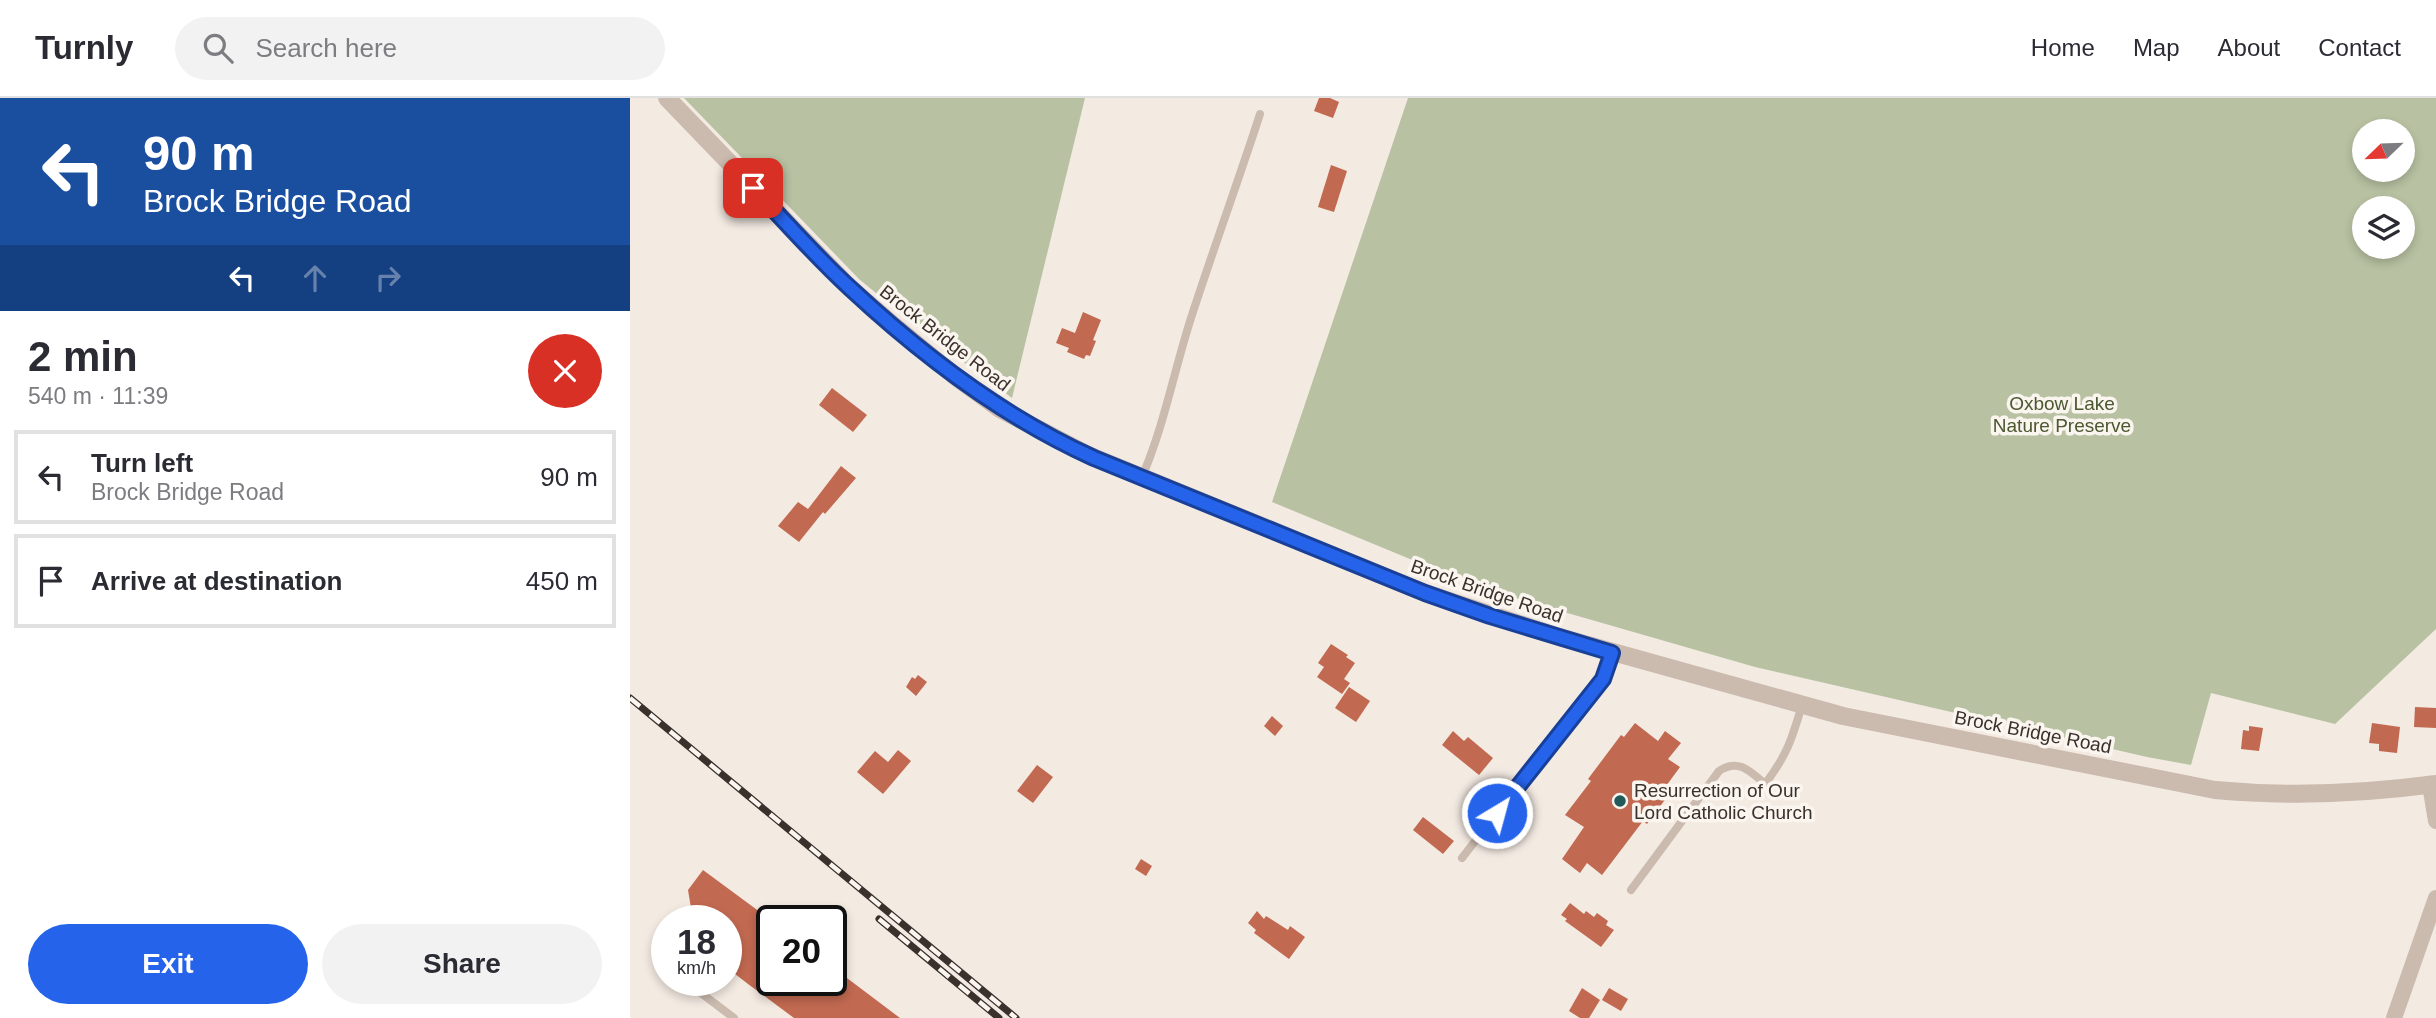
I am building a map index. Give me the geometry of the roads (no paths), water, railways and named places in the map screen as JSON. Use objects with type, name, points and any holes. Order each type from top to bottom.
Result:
[{"type":"street","name":"Brock Bridge Road","points":[[667,98],[849,287],[956,377],[1000,409],[1088,455],[1425,593],[1612,653],[1802,705],[2215,790],[2318,795],[2433,785]]},
{"type":"street","points":[[2433,785],[2436,821]]},
{"type":"street","points":[[2394,1018],[2436,898]]},
{"type":"lane","points":[[1142,477],[1158,438],[1191,317],[1229,212],[1260,114]]},
{"type":"lane","points":[[1462,858],[1603,679],[1612,653]]},
{"type":"lane","points":[[1631,890],[1720,771],[1736,764],[1746,768],[1765,784],[1782,762],[1792,740],[1802,705]]},
{"type":"lane","points":[[705,996],[734,1018]]},
{"type":"railway","points":[[630,698],[1016,1018]]},
{"type":"railway","points":[[879,919],[999,1018]]},
{"type":"place","name":"Resurrection of Our Lord Catholic Church","points":[[1620,801]]},
{"type":"park label","name":"Oxbow Lake Nature Preserve","points":[[2062,414]]}]
